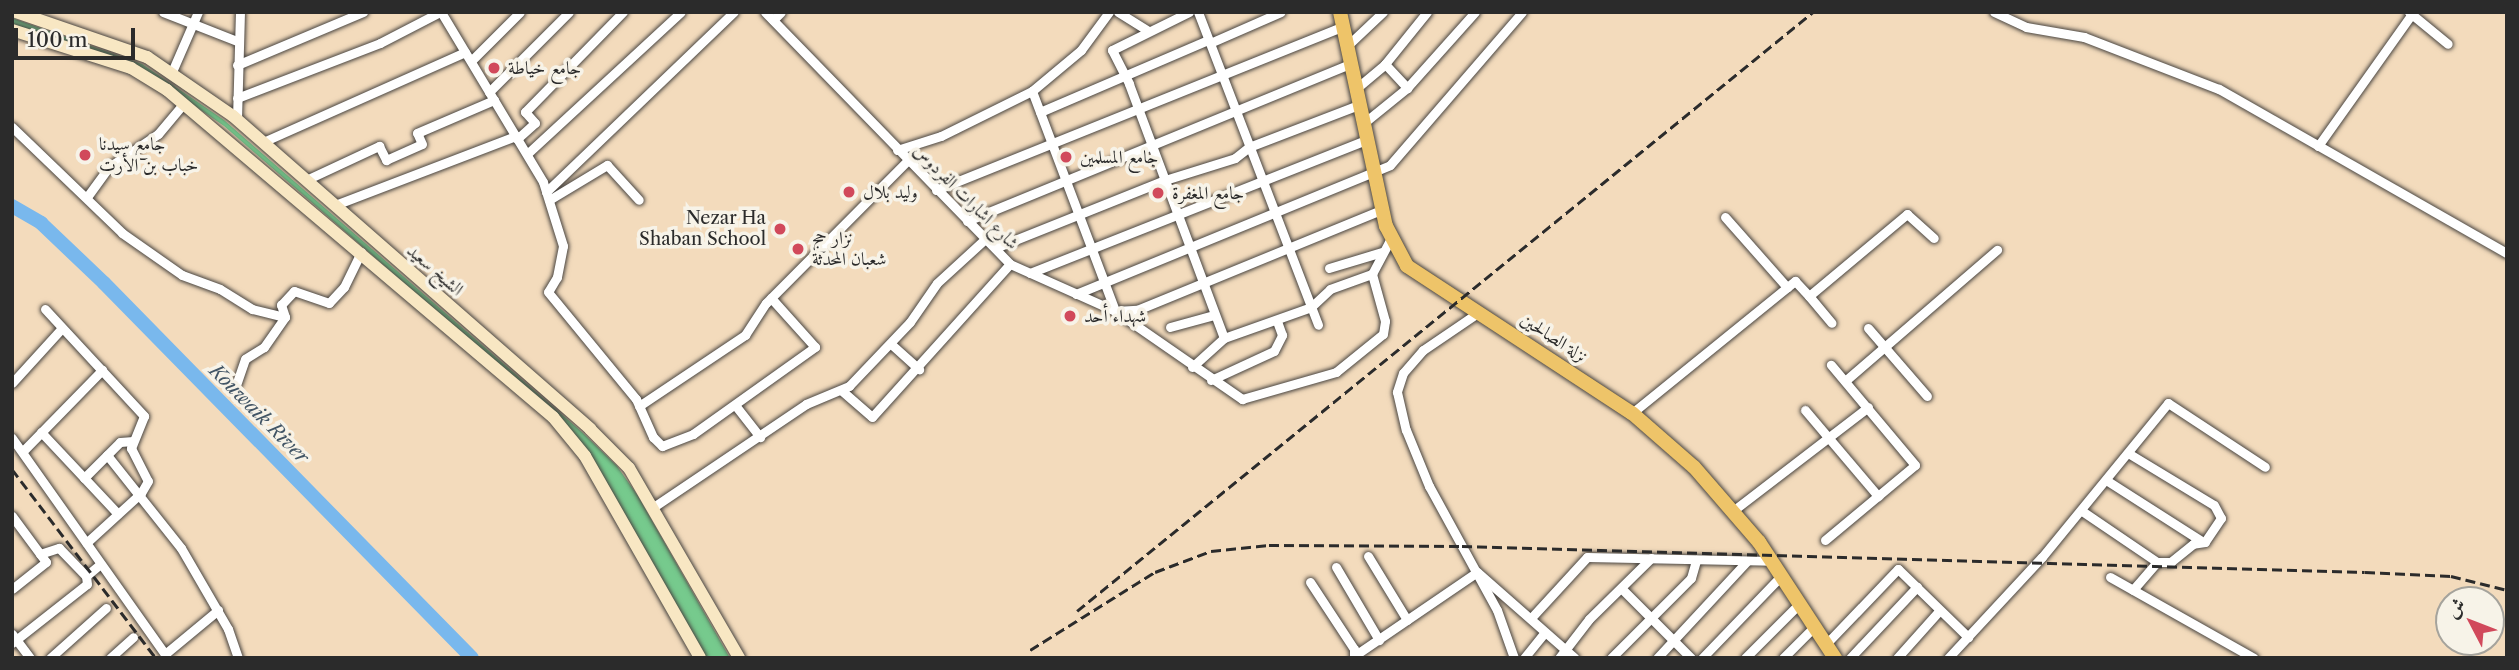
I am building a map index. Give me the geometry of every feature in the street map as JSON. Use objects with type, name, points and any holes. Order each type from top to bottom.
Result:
[{"type":"main road","name":"الشيخ سعيد","points":[[16,12],[147,57],[237,119],[590,429],[629,468],[739,658]]},
{"type":"main road","name":"نزلة الصالحين","points":[[1341,19],[1358,87],[1382,209],[1391,239],[1407,266],[1632,413],[1734,510],[1772,561],[1835,658]]},
{"type":"main road","name":"الشيخ سعيد","points":[[12,30],[131,68],[184,103],[553,417],[585,457],[700,658]]},
{"type":"street","points":[[163,12],[237,41]]},
{"type":"street","points":[[171,74],[198,12]]},
{"type":"street","points":[[237,119],[237,41],[240,12]]},
{"type":"street","points":[[237,65],[363,12]]},
{"type":"street","points":[[237,99],[455,12]]},
{"type":"street","points":[[471,61],[520,12]]},
{"type":"street","points":[[306,180],[379,146],[386,160],[422,144],[417,134],[491,96],[569,12]]},
{"type":"street","points":[[335,205],[516,138],[535,123],[525,112],[623,12]]},
{"type":"street","points":[[665,12],[673,20]]},
{"type":"street","points":[[527,154],[681,12]]},
{"type":"street","points":[[548,196],[734,12]]},
{"type":"street","name":"شارع اشارات الفردوس","points":[[765,12],[1010,264],[1115,312],[1192,368],[1248,399],[1336,372],[1383,334],[1385,321],[1371,274]]},
{"type":"street","points":[[773,20],[781,12]]},
{"type":"street","points":[[897,150],[941,136],[1032,91],[1081,50],[1109,12]]},
{"type":"street","points":[[1118,12],[1147,30]]},
{"type":"street","points":[[1189,12],[1147,30],[1112,50],[1126,77],[1224,338]]},
{"type":"street","points":[[1198,12],[1318,325]]},
{"type":"street","points":[[1040,112],[1281,12]]},
{"type":"street","points":[[1348,45],[1383,12]]},
{"type":"street","points":[[1358,87],[1385,64],[1427,12]]},
{"type":"street","points":[[1365,122],[1408,88],[1475,12]]},
{"type":"street","points":[[1076,294],[1375,172],[1405,150],[1522,12]]},
{"type":"street","points":[[1994,12],[2026,27],[2084,37],[2161,64],[2219,89],[2507,253]]},
{"type":"street","points":[[2318,146],[2410,13],[2448,44]]},
{"type":"street","points":[[442,15],[527,154],[548,196],[563,246],[558,277],[548,292],[639,406],[653,437],[662,446],[693,434],[816,346],[771,298]]},
{"type":"street","points":[[936,190],[1222,75],[1341,19]]},
{"type":"street","points":[[262,142],[465,52]]},
{"type":"street","points":[[967,221],[1352,63]]},
{"type":"street","points":[[1385,64],[1408,88]]},
{"type":"street","points":[[1032,91],[1094,248],[1115,312],[1137,310],[1382,209]]},
{"type":"street","points":[[87,197],[110,167],[158,134],[184,103]]},
{"type":"street","points":[[995,248],[1165,180],[1235,158],[1249,147],[1361,104]]},
{"type":"street","points":[[12,127],[122,233],[182,275],[220,289],[252,309],[285,317]]},
{"type":"street","points":[[1030,273],[1368,139]]},
{"type":"street","points":[[639,406],[672,388],[745,335],[771,298],[907,161]]},
{"type":"street","points":[[548,196],[607,165],[639,200]]},
{"type":"street","points":[[1809,296],[1906,214],[1934,238]]},
{"type":"street","points":[[1725,216],[1787,287]]},
{"type":"street","points":[[652,508],[816,398],[841,390],[891,344],[937,283],[985,239]]},
{"type":"street","points":[[1192,368],[1224,338],[1311,307],[1330,289],[1371,274],[1391,239]]},
{"type":"street","points":[[1845,381],[1997,250]]},
{"type":"street","points":[[285,317],[281,305],[294,291],[329,303],[344,286],[361,252]]},
{"type":"street","points":[[1329,268],[1382,252]]},
{"type":"street","points":[[841,390],[872,417],[919,369],[1010,264]]},
{"type":"street","points":[[1632,413],[1796,281],[1832,323]]},
{"type":"street","points":[[45,309],[144,416],[131,449],[148,481],[141,493],[86,543]]},
{"type":"street","points":[[1479,312],[1423,349],[1403,373],[1397,392],[1406,430],[1429,486],[1497,610],[1514,658]]},
{"type":"street","points":[[1170,327],[1214,315]]},
{"type":"street","points":[[236,385],[245,359],[264,346],[285,317]]},
{"type":"street","points":[[1211,380],[1274,351],[1282,335],[1277,321]]},
{"type":"street","points":[[12,383],[62,328]]},
{"type":"street","points":[[1868,328],[1927,396]]},
{"type":"street","points":[[891,344],[919,369]]},
{"type":"street","points":[[1825,540],[1914,466],[1831,365]]},
{"type":"street","points":[[24,450],[102,370]]},
{"type":"street","points":[[1948,658],[2081,511],[2168,403],[2265,467]]},
{"type":"street","points":[[735,405],[760,437]]},
{"type":"street","points":[[1734,510],[1868,407]]},
{"type":"street","points":[[1805,410],[1878,496]]},
{"type":"street","points":[[41,432],[118,514]]},
{"type":"street","points":[[12,438],[24,450],[99,565],[165,654],[218,610]]},
{"type":"street","points":[[83,478],[120,442],[133,441]]},
{"type":"street","points":[[2081,511],[2157,562],[2171,562],[2200,540],[2209,538],[2221,513],[2128,453]]},
{"type":"street","points":[[107,455],[141,493],[181,548],[218,610],[238,658]]},
{"type":"street","points":[[2106,480],[2200,540]]},
{"type":"street","points":[[12,516],[46,562],[12,589]]},
{"type":"street","points":[[30,658],[14,639],[87,584],[86,576],[59,548],[40,554]]},
{"type":"street","points":[[1368,556],[1407,620]]},
{"type":"street","points":[[1531,618],[1587,557],[1772,561]]},
{"type":"street","points":[[1562,654],[1651,558]]},
{"type":"street","points":[[1611,658],[1691,578],[1696,560]]},
{"type":"street","points":[[1657,658],[1747,561]]},
{"type":"street","points":[[2133,590],[2157,562]]},
{"type":"street","points":[[86,576],[99,565]]},
{"type":"street","points":[[1336,567],[1379,639]]},
{"type":"street","points":[[1826,644],[1898,569],[1968,637]]},
{"type":"street","points":[[1478,572],[1531,618],[1562,654],[1575,658]]},
{"type":"street","points":[[1354,657],[1478,572]]},
{"type":"street","points":[[1702,658],[1780,577]]},
{"type":"street","points":[[2110,577],[2254,658]]},
{"type":"street","points":[[1310,582],[1354,649],[1354,657]]},
{"type":"street","points":[[1850,658],[1917,587]]},
{"type":"street","points":[[1621,588],[1691,658]]},
{"type":"street","points":[[1745,658],[1799,604]]},
{"type":"street","points":[[50,658],[106,608]]},
{"type":"street","points":[[1897,658],[1939,611]]},
{"type":"street","points":[[1783,658],[1814,627]]},
{"type":"street","points":[[1524,658],[1544,633]]},
{"type":"street","points":[[110,658],[133,637]]},
{"type":"green space","points":[[12,18],[142,64],[224,120],[582,432],[617,466],[638,496],[730,658],[702,658],[591,460],[543,404],[224,126],[143,70],[12,24]]},
{"type":"waterway","name":"Kouwaik River","points":[[12,206],[41,223],[104,283],[472,658]]},
{"type":"railway","points":[[1077,611],[1813,12]]},
{"type":"railway","points":[[12,469],[156,658]]},
{"type":"railway","points":[[1030,650],[1155,572],[1211,551],[1269,545],[1462,546],[2365,572],[2451,576],[2507,590]]},
{"type":"place","name":"جامع خياطة","points":[[494,68]]},
{"type":"place","name":"جامع سيدنا خباب بن الأرت","points":[[85,155]]},
{"type":"place","name":"جامع المسلمين","points":[[1066,157]]},
{"type":"place","name":"وليد بلال","points":[[849,192]]},
{"type":"place","name":"جامع المغفرة","points":[[1158,193]]},
{"type":"place","name":"Nezar Ha Shaban School","points":[[780,229]]},
{"type":"place","name":"نزار حج شعبان المحدثة","points":[[798,249]]},
{"type":"place","name":"شهداء أحد","points":[[1070,316]]}]
